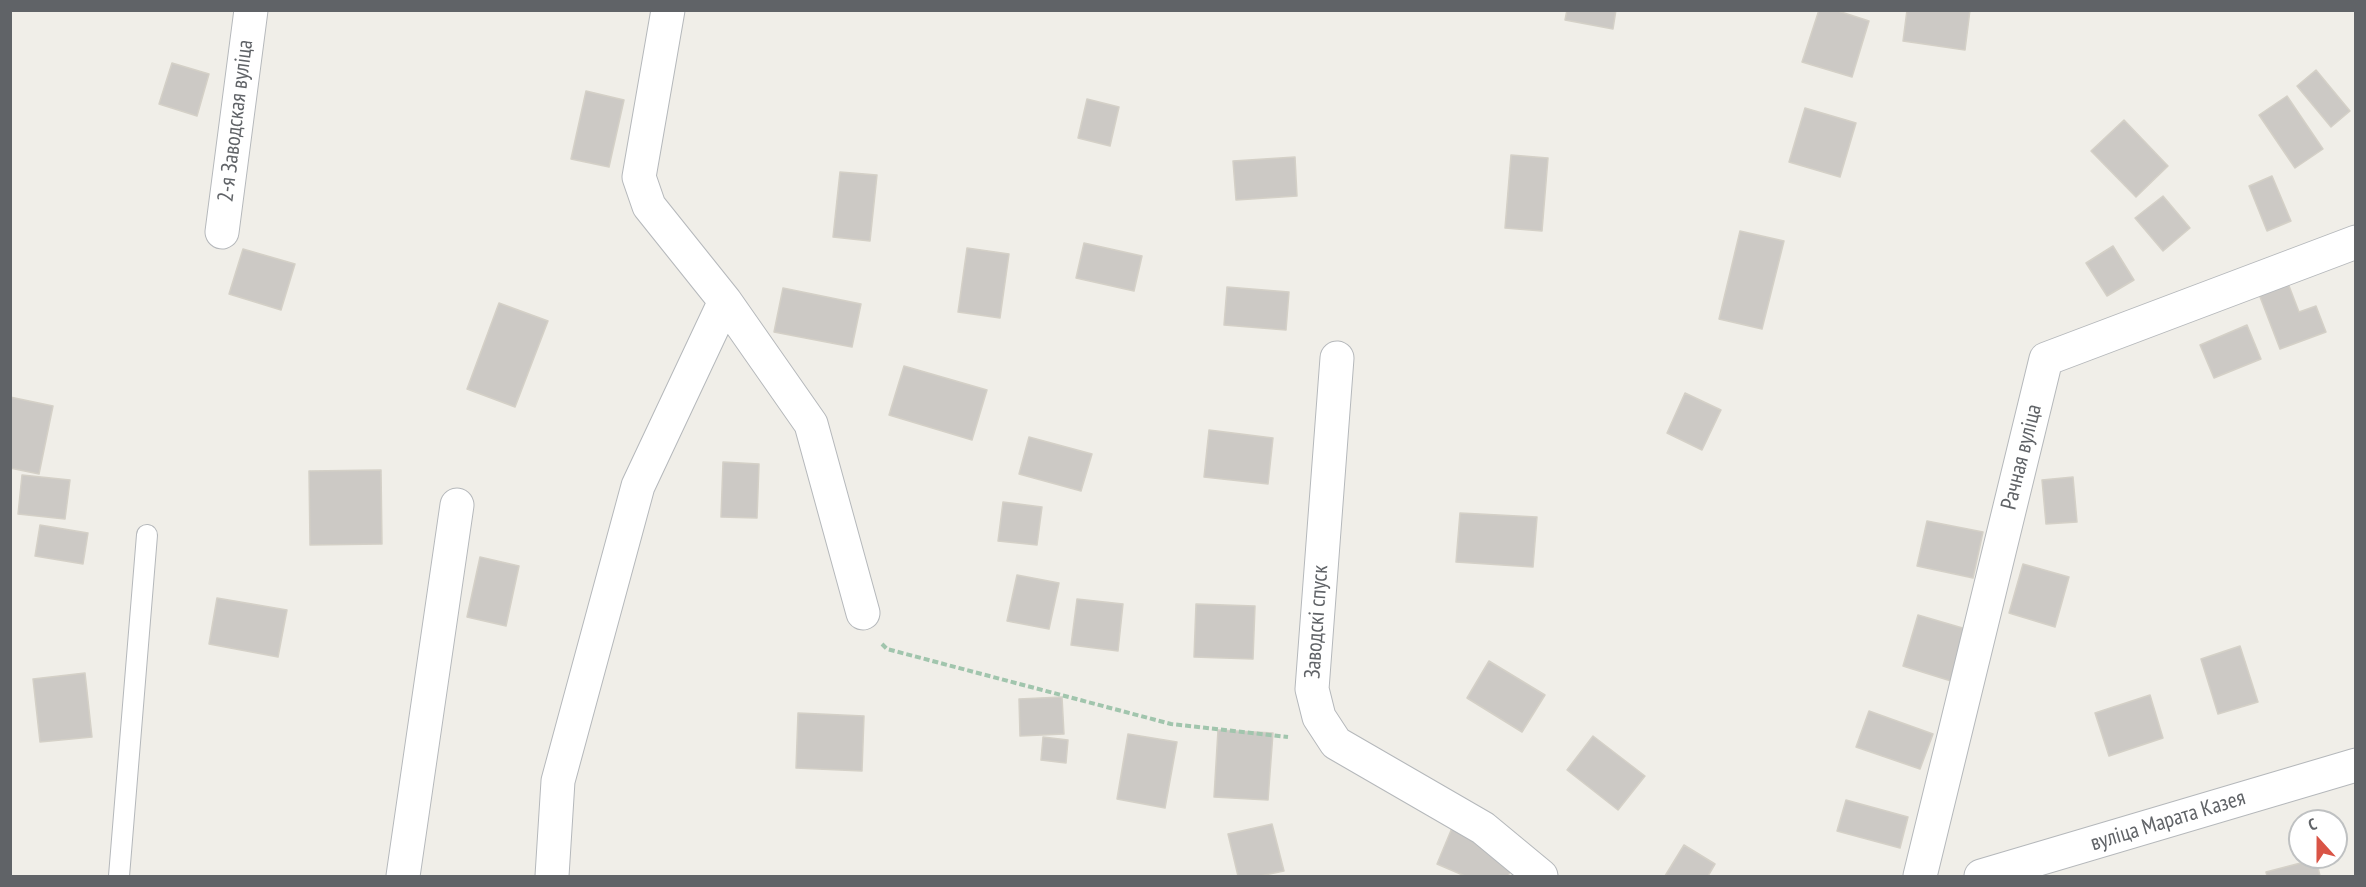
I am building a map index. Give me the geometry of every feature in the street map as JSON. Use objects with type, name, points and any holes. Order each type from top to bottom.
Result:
[{"type":"street","name":"2-я Заводская вуліца","points":[[222,232],[251,10]]},
{"type":"street","points":[[668,10],[639,177],[649,206],[725,301],[811,424],[863,613]]},
{"type":"street","name":"Рачная вуліца","points":[[1920,876],[2046,358],[2355,242]]},
{"type":"street","points":[[552,876],[558,781],[638,486],[725,301]]},
{"type":"street","name":"Заводскі спуск","points":[[1337,358],[1312,689],[1319,717],[1336,743],[1483,828],[1541,876]]},
{"type":"street","points":[[403,876],[457,505]]},
{"type":"street","name":"вуліца Марата Казея","points":[[1981,876],[2355,765]]},
{"type":"lane","points":[[119,876],[147,535]]},
{"type":"path","points":[[863,613],[872,634],[887,649],[1171,724],[1336,743]]},
{"type":"building","points":[[1567,10],[1616,10],[1613,29],[1565,20]]},
{"type":"building","points":[[1819,10],[1835,10],[1869,21],[1852,77],[1802,62]]},
{"type":"building","points":[[1907,10],[1970,10],[1965,50],[1903,41]]},
{"type":"building","points":[[172,63],[209,74],[197,116],[159,104]]},
{"type":"building","points":[[2316,70],[2350,111],[2331,127],[2297,86]]},
{"type":"building","points":[[586,91],[624,100],[609,167],[571,159]]},
{"type":"building","points":[[2287,96],[2323,149],[2295,168],[2259,115]]},
{"type":"building","points":[[1087,99],[1119,107],[1110,146],[1078,138]]},
{"type":"building","points":[[1805,108],[1856,123],[1840,177],[1789,162]]},
{"type":"building","points":[[2124,120],[2168,166],[2136,197],[2091,151]]},
{"type":"building","points":[[1511,155],[1548,158],[1542,231],[1505,228]]},
{"type":"building","points":[[1295,157],[1297,196],[1236,200],[1233,161]]},
{"type":"building","points":[[840,172],[877,175],[870,241],[833,237]]},
{"type":"building","points":[[2272,176],[2291,221],[2267,231],[2249,186]]},
{"type":"building","points":[[2163,196],[2190,228],[2163,251],[2135,218]]},
{"type":"building","points":[[1740,231],[1784,241],[1762,329],[1719,319]]},
{"type":"building","points":[[1084,243],[1142,256],[1134,291],[1076,278]]},
{"type":"building","points":[[2113,246],[2134,280],[2107,296],[2086,263]]},
{"type":"building","points":[[967,248],[1009,254],[1000,318],[958,312]]},
{"type":"building","points":[[243,249],[295,264],[281,310],[229,294]]},
{"type":"building","points":[[2286,278],[2299,312],[2316,306],[2326,332],[2280,349],[2257,289]]},
{"type":"building","points":[[1227,287],[1289,292],[1286,330],[1224,325]]},
{"type":"building","points":[[783,288],[861,304],[852,347],[774,332]]},
{"type":"building","points":[[499,303],[548,321],[515,407],[467,389]]},
{"type":"building","points":[[2247,325],[2261,359],[2214,378],[2200,345]]},
{"type":"building","points":[[904,366],[987,390],[972,440],[889,415]]},
{"type":"building","points":[[1685,393],[1721,410],[1702,450],[1667,433]]},
{"type":"building","points":[[10,397],[53,406],[39,474],[10,468]]},
{"type":"building","points":[[1209,430],[1273,438],[1268,484],[1204,477]]},
{"type":"building","points":[[1029,437],[1092,454],[1081,491],[1019,474]]},
{"type":"building","points":[[723,462],[759,464],[757,518],[721,517]]},
{"type":"building","points":[[381,470],[382,544],[310,545],[309,471]]},
{"type":"building","points":[[22,475],[70,480],[65,519],[18,514]]},
{"type":"building","points":[[2073,477],[2077,522],[2046,524],[2042,480]]},
{"type":"building","points":[[1003,502],[1042,507],[1037,545],[998,541]]},
{"type":"building","points":[[1460,513],[1537,517],[1533,567],[1456,562]]},
{"type":"building","points":[[1927,521],[1983,532],[1973,578],[1917,566]]},
{"type":"building","points":[[40,525],[88,533],[83,564],[35,556]]},
{"type":"building","points":[[480,557],[519,566],[506,626],[467,617]]},
{"type":"building","points":[[2023,564],[2069,577],[2055,627],[2009,613]]},
{"type":"building","points":[[1017,575],[1059,583],[1049,629],[1007,621]]},
{"type":"building","points":[[217,598],[287,610],[278,657],[209,644]]},
{"type":"building","points":[[1077,599],[1123,604],[1118,651],[1071,645]]},
{"type":"building","points":[[1196,604],[1255,606],[1253,659],[1194,657]]},
{"type":"building","points":[[1918,615],[1966,629],[1951,681],[1903,666]]},
{"type":"building","points":[[2240,646],[2258,702],[2218,714],[2201,659]]},
{"type":"building","points":[[1489,661],[1545,695],[1522,732],[1467,698]]},
{"type":"building","points":[[85,673],[92,737],[40,742],[33,679]]},
{"type":"building","points":[[2150,695],[2163,738],[2109,756],[2095,713]]},
{"type":"building","points":[[1062,697],[1064,734],[1020,736],[1019,699]]},
{"type":"building","points":[[1869,711],[1933,734],[1920,769],[1856,747]]},
{"type":"building","points":[[798,713],[864,716],[862,771],[796,768]]},
{"type":"building","points":[[1218,730],[1273,733],[1268,800],[1214,797]]},
{"type":"building","points":[[1128,734],[1177,742],[1165,808],[1117,799]]},
{"type":"building","points":[[1593,736],[1645,776],[1618,810],[1567,770]]},
{"type":"building","points":[[1043,737],[1068,740],[1066,763],[1041,760]]},
{"type":"building","points":[[1846,800],[1908,817],[1900,848],[1837,831]]},
{"type":"building","points":[[1272,824],[1284,871],[1260,876],[1238,876],[1228,834]]},
{"type":"building","points":[[1452,828],[1517,857],[1508,876],[1465,876],[1437,864]]},
{"type":"building","points":[[1684,845],[1715,864],[1708,876],[1665,876]]},
{"type":"building","points":[[2288,866],[2288,869],[2318,869],[2320,876],[2267,876],[2266,872]]}]
